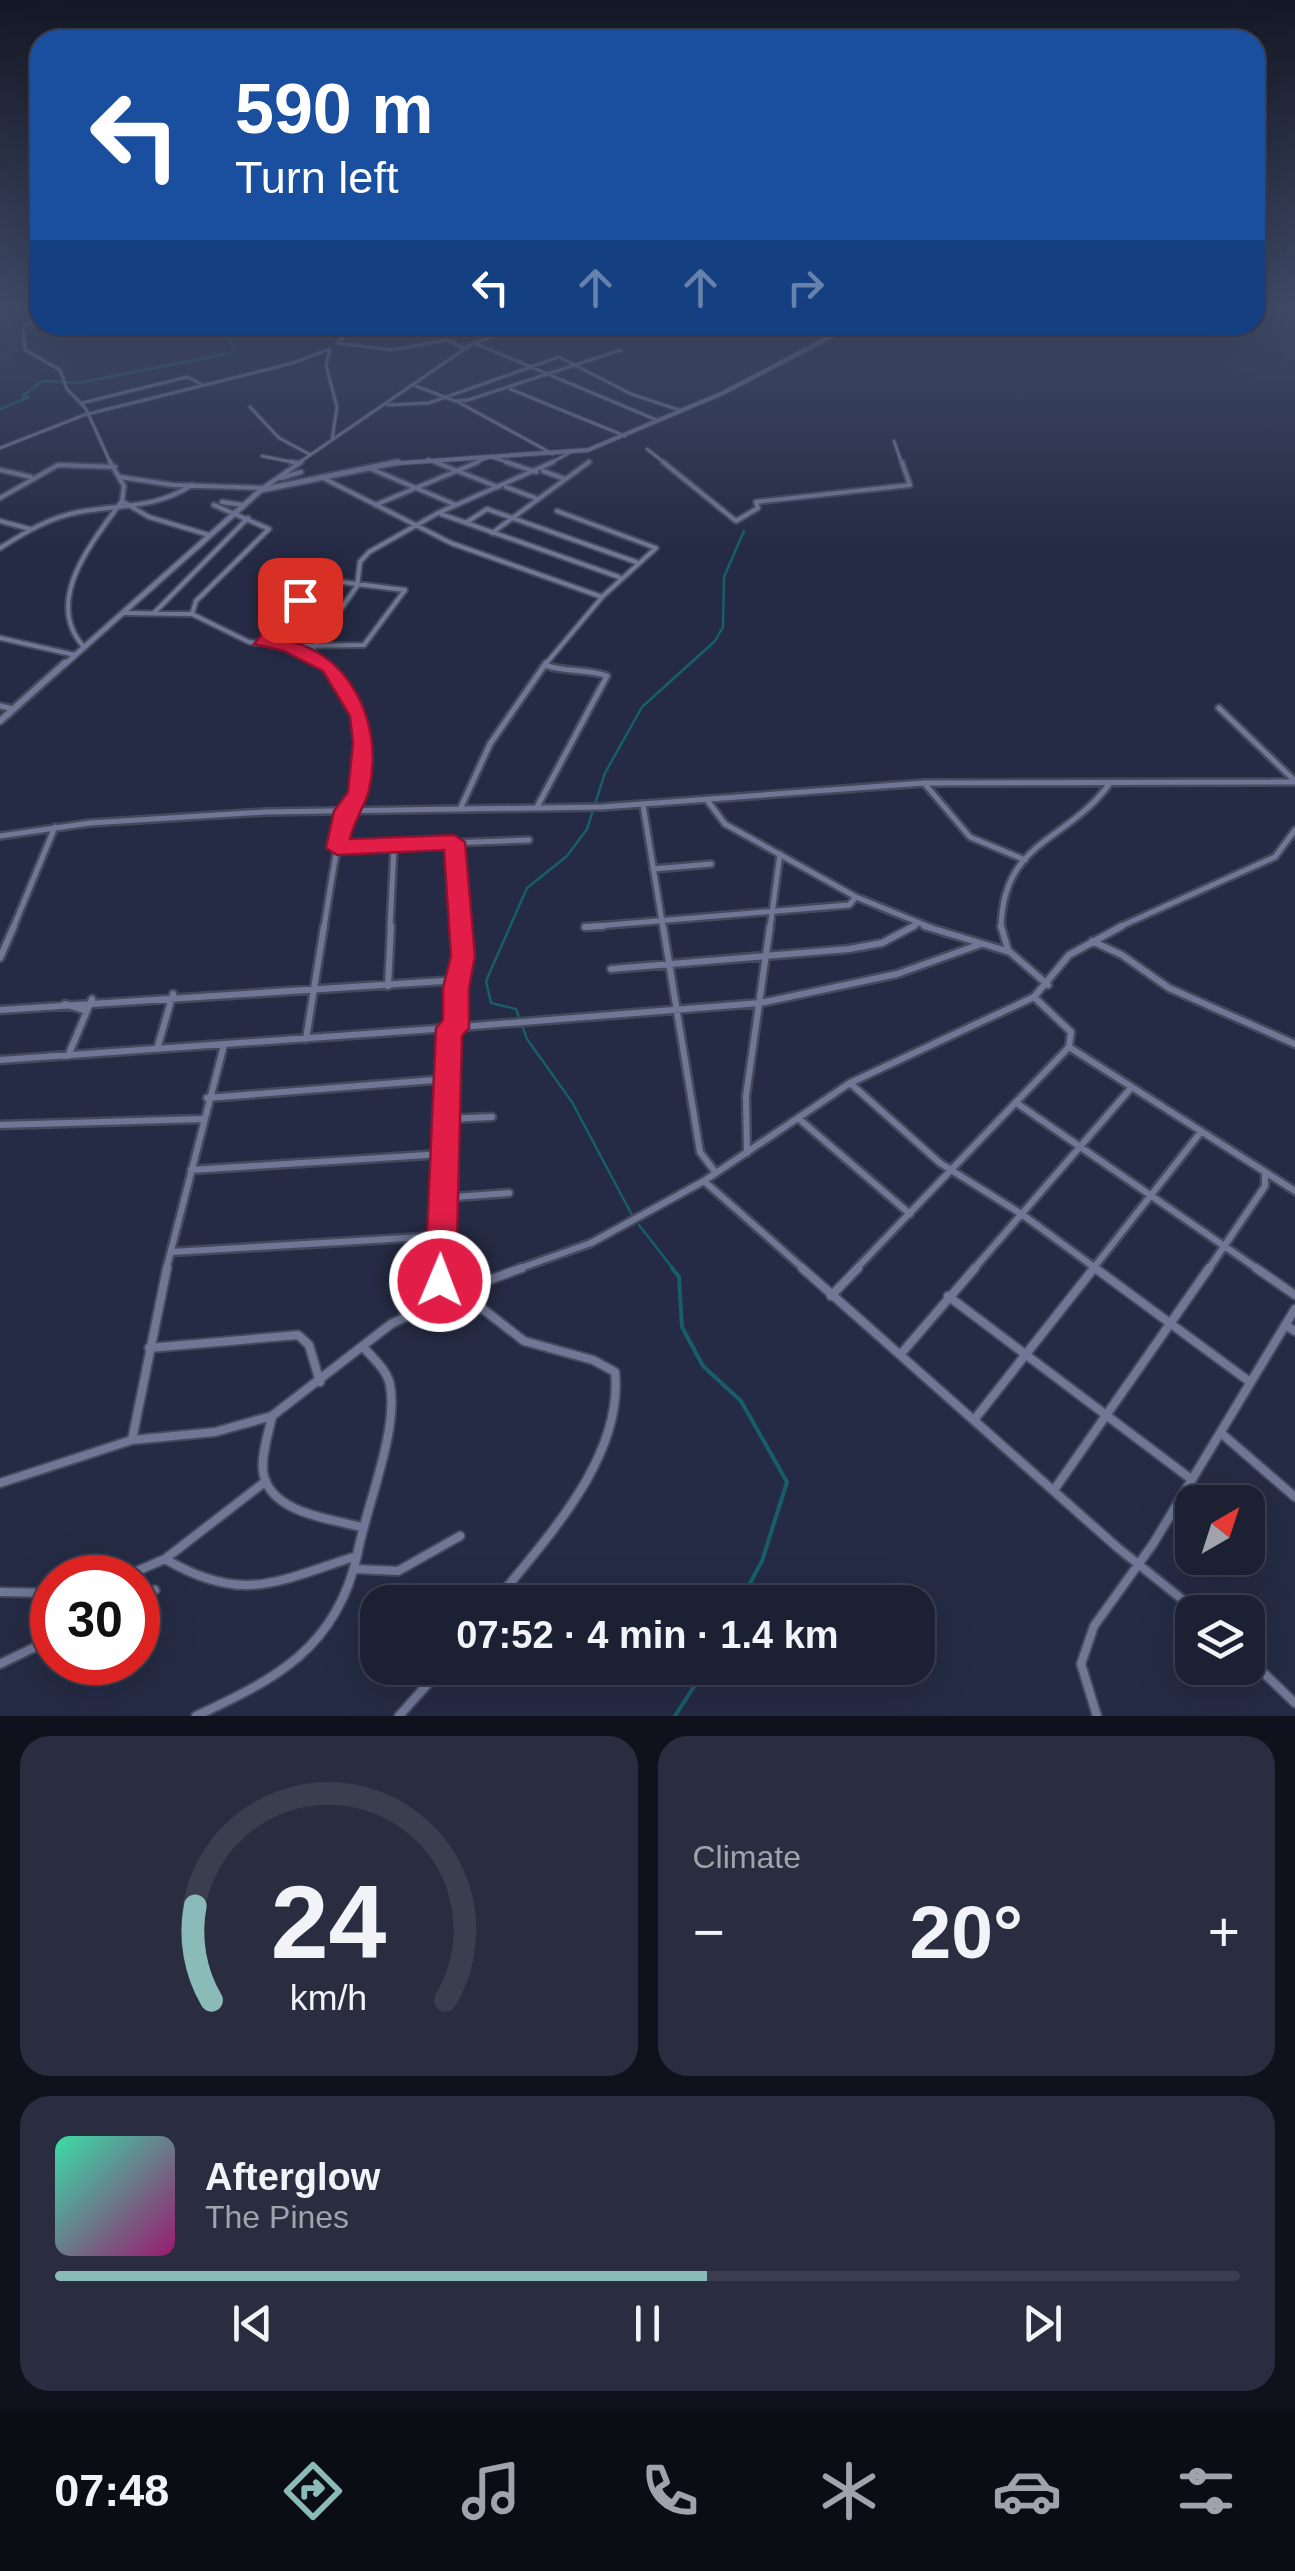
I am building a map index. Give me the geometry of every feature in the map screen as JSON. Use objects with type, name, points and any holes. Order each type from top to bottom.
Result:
[{"type":"street","points":[[73,389],[125,491],[74,578],[64,608],[64,622],[84,647]]},
{"type":"street","points":[[82,403],[138,389]]},
{"type":"street","points":[[0,448],[87,414],[187,389]]},
{"type":"street","points":[[332,389],[337,407],[332,440]]},
{"type":"street","points":[[0,721],[262,489],[411,389]]},
{"type":"street","points":[[425,389],[554,454]]},
{"type":"street","points":[[388,405],[423,404],[464,389]]},
{"type":"street","points":[[455,401],[510,389]]},
{"type":"street","points":[[510,389],[625,436]]},
{"type":"street","points":[[586,389],[659,421]]},
{"type":"street","points":[[622,389],[682,411]]},
{"type":"street","points":[[308,656],[357,582],[362,558],[457,505],[570,453],[625,436],[726,389]]},
{"type":"street","points":[[250,407],[279,438],[309,454]]},
{"type":"street","points":[[646,449],[736,521],[758,508],[756,502],[910,485],[894,440]]},
{"type":"street","points":[[120,477],[262,489],[366,467],[428,459],[570,453]]},
{"type":"street","points":[[262,456],[297,464]]},
{"type":"street","points":[[375,505],[492,456],[565,479]]},
{"type":"street","points":[[428,459],[538,499]]},
{"type":"street","points":[[492,532],[588,462]]},
{"type":"street","points":[[0,498],[66,464],[115,467]]},
{"type":"street","points":[[366,467],[457,505]]},
{"type":"street","points":[[0,470],[33,478]]},
{"type":"street","points":[[273,481],[301,472]]},
{"type":"street","points":[[319,476],[414,527],[602,596]]},
{"type":"street","points":[[0,548],[30,529],[78,512],[130,509],[172,497],[192,485]]},
{"type":"street","points":[[122,501],[130,509],[209,535]]},
{"type":"street","points":[[222,502],[243,505]]},
{"type":"street","points":[[192,614],[196,601],[266,536],[269,526],[214,504]]},
{"type":"street","points":[[465,523],[487,509],[636,562]]},
{"type":"street","points":[[460,808],[468,778],[545,666],[619,577],[656,545],[557,511]]},
{"type":"street","points":[[438,514],[619,577]]},
{"type":"street","points":[[154,613],[244,528],[248,518]]},
{"type":"street","points":[[0,521],[30,529]]},
{"type":"street","points":[[123,613],[192,614],[241,639],[263,644],[364,645],[405,590],[317,579],[263,644]]},
{"type":"street","points":[[0,638],[76,655]]},
{"type":"street","points":[[288,646],[330,668],[360,716],[363,743],[358,793],[345,811],[337,848],[306,1039]]},
{"type":"street","points":[[537,807],[607,676],[588,669],[570,673],[545,666]]},
{"type":"street","points":[[0,706],[14,708]]},
{"type":"street","points":[[1219,708],[1295,782]]},
{"type":"street","points":[[0,836],[55,826],[345,811],[588,808],[924,783],[1295,782]]},
{"type":"street","points":[[924,783],[970,837],[1025,860]]},
{"type":"street","points":[[1048,985],[1010,952],[1002,936],[1000,898],[1038,844],[1051,840],[1092,808],[1110,783]]},
{"type":"street","points":[[708,800],[726,824],[856,897],[917,924],[1010,952]]},
{"type":"street","points":[[643,805],[700,1152],[716,1174]]},
{"type":"street","points":[[0,958],[55,826]]},
{"type":"street","points":[[0,1483],[132,1440],[246,1427],[272,1416],[391,1324],[441,1298],[592,1243],[716,1174],[850,1084],[1034,996],[1048,985],[1069,955],[1092,940],[1275,857],[1295,830]]},
{"type":"street","points":[[337,848],[529,840]]},
{"type":"street","points":[[441,1298],[447,1079],[463,956],[454,842]]},
{"type":"street","points":[[388,986],[394,846]]},
{"type":"street","points":[[747,1153],[746,1096],[780,854]]},
{"type":"street","points":[[653,869],[711,864]]},
{"type":"street","points":[[585,926],[849,905],[856,897]]},
{"type":"street","points":[[612,969],[882,943],[917,924]]},
{"type":"street","points":[[1092,940],[1122,955],[1169,988],[1295,1044]]},
{"type":"street","points":[[0,1060],[760,1003],[897,974],[981,944]]},
{"type":"street","points":[[0,1010],[172,994],[313,991],[443,982],[456,988]]},
{"type":"street","points":[[157,1050],[172,994]]},
{"type":"street","points":[[831,1296],[1069,1047],[1071,1032],[1034,996]]},
{"type":"street","points":[[68,1056],[92,999]]},
{"type":"street","points":[[54,1004],[86,1012]]},
{"type":"street","points":[[132,1440],[148,1348],[224,1045]]},
{"type":"street","points":[[1069,1047],[1295,1192]]},
{"type":"street","points":[[208,1098],[447,1079]]},
{"type":"street","points":[[850,1084],[918,1146],[1023,1215],[1250,1382]]},
{"type":"street","points":[[900,1355],[1132,1088]]},
{"type":"street","points":[[1017,1103],[1295,1295]]},
{"type":"street","points":[[446,1119],[492,1117]]},
{"type":"street","points":[[798,1118],[910,1214]]},
{"type":"street","points":[[0,1125],[203,1120]]},
{"type":"street","points":[[974,1420],[1200,1132]]},
{"type":"street","points":[[191,1170],[443,1154]]},
{"type":"street","points":[[1054,1490],[1265,1186],[1265,1172]]},
{"type":"street","points":[[704,1181],[1176,1595]]},
{"type":"street","points":[[442,1198],[508,1193]]},
{"type":"street","points":[[172,1252],[441,1236]]},
{"type":"street","points":[[459,1291],[480,1301],[525,1342],[585,1355],[610,1368],[619,1389],[598,1452],[567,1510],[508,1585]]},
{"type":"street","points":[[948,1296],[1191,1479]]},
{"type":"street","points":[[1098,1716],[1081,1664],[1082,1650],[1136,1563],[1153,1544],[1295,1309]]},
{"type":"street","points":[[1285,1325],[1295,1331]]},
{"type":"street","points":[[148,1348],[298,1335],[310,1345],[320,1382]]},
{"type":"street","points":[[196,1716],[254,1691],[314,1649],[344,1605],[356,1569],[362,1527],[383,1464],[391,1387],[386,1372],[364,1347]]},
{"type":"street","points":[[272,1416],[263,1472],[266,1481],[290,1507],[362,1527]]},
{"type":"street","points":[[1221,1433],[1295,1497]]},
{"type":"street","points":[[160,1561],[266,1481]]},
{"type":"street","points":[[356,1569],[398,1571],[460,1536]]},
{"type":"street","points":[[165,1559],[197,1580],[235,1590],[357,1556]]},
{"type":"street","points":[[0,1592],[30,1593]]},
{"type":"street","points":[[0,1664],[30,1650]]},
{"type":"street","points":[[1265,1674],[1295,1703]]},
{"type":"street","points":[[399,1716],[427,1685]]},
{"type":"waterway","points":[[0,409],[29,397],[22,396],[31,389]]},
{"type":"waterway","points":[[632,1215],[572,1102],[527,1039],[516,1009],[491,1003],[486,981],[527,888],[567,856],[587,829],[605,773],[642,707],[715,641],[723,627],[724,577],[744,531]]},
{"type":"waterway","points":[[639,1225],[674,1270]]},
{"type":"waterway","points":[[672,1268],[679,1277],[682,1327],[703,1366],[741,1401],[787,1482],[762,1561],[749,1585]]},
{"type":"waterway","points":[[675,1716],[695,1685]]},
{"type":"route","points":[[300,600],[263,644],[288,646],[330,668],[360,716],[363,743],[358,793],[345,811],[337,848],[454,842],[463,956],[456,988],[456,1028],[449,1028],[440,1281]]}]
